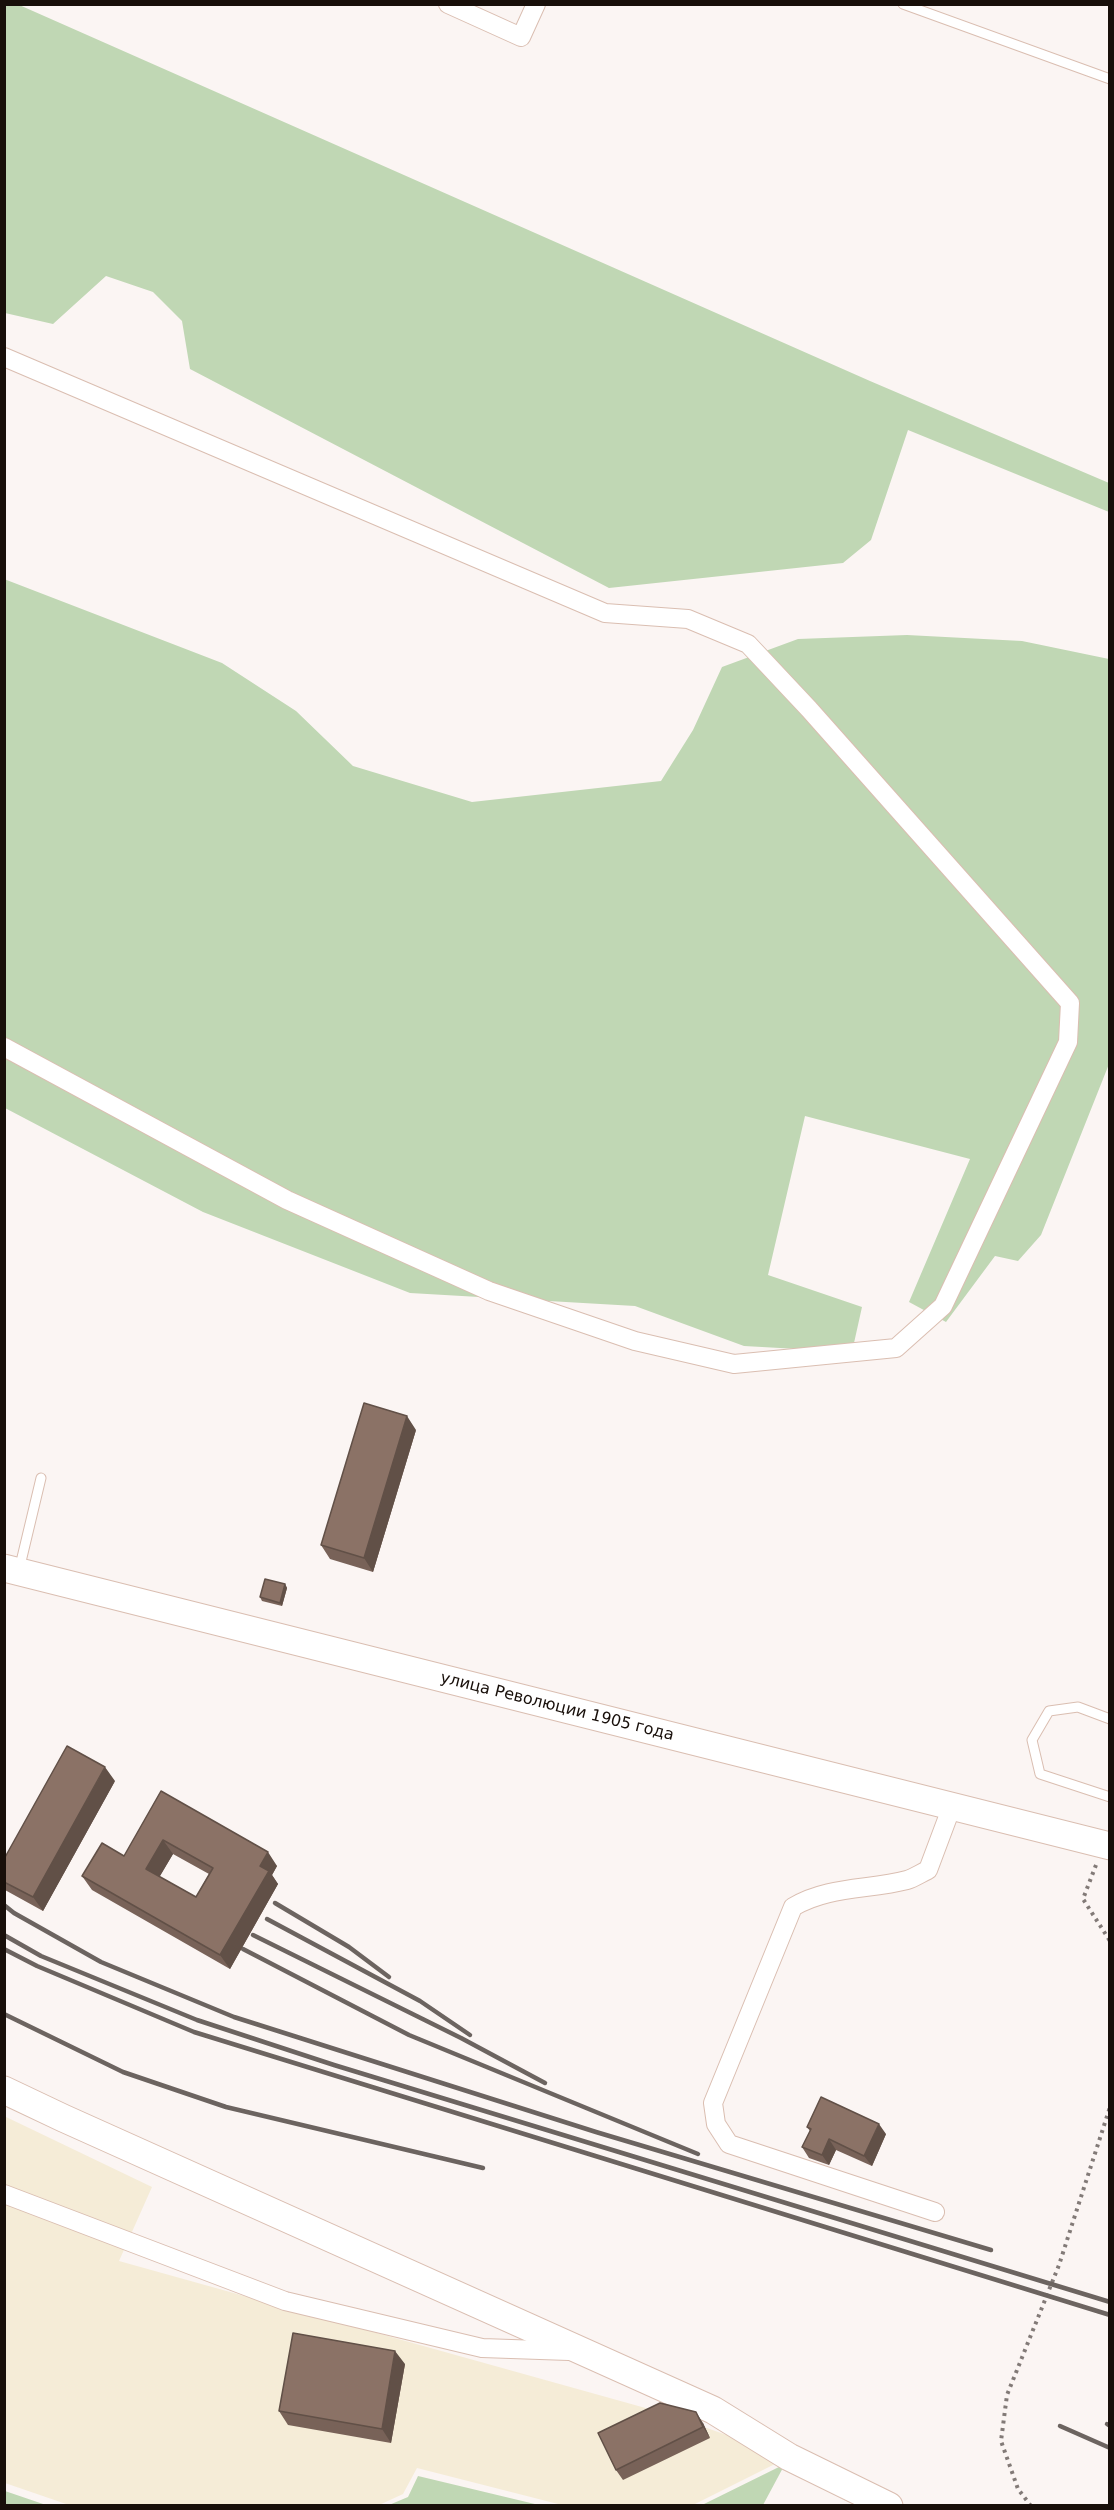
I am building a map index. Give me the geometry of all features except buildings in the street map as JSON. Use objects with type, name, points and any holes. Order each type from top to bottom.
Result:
[{"type":"main road","name":"улица Революции 1905 года","points":[[12,1570],[1106,1845]]},
{"type":"main road","points":[[4,2090],[577,2351],[713,2410],[789,2457],[889,2505]]},
{"type":"street","points":[[448,4],[521,37],[536,4]]},
{"type":"street","points":[[4,357],[605,613],[688,619],[748,644],[809,709],[1070,1003],[1068,1042],[943,1306],[896,1348],[734,1364],[635,1341],[489,1291],[287,1200],[4,1047]]},
{"type":"street","points":[[935,2212],[729,2144],[717,2124],[713,2103],[793,1907],[807,1899],[830,1892],[909,1880],[928,1870],[952,1806]]},
{"type":"street","points":[[4,2194],[285,2301],[482,2348],[577,2351]]},
{"type":"lane","points":[[903,4],[1110,79]]},
{"type":"lane","points":[[12,1570],[41,1478]]},
{"type":"lane","points":[[1110,1719],[1078,1707],[1049,1711],[1032,1740],[1040,1774],[1110,1797]]},
{"type":"path","points":[[1106,1845],[1083,1899],[1110,1941]]},
{"type":"path","points":[[1030,2505],[1018,2489],[1001,2441],[1007,2396],[1059,2265],[1110,2107]]},
{"type":"shaded area","points":[[4,2116],[152,2187],[119,2261],[667,2414],[789,2457],[691,2506],[562,2505],[417,2468],[403,2494],[377,2506],[69,2505],[5,2483]]},
{"type":"green space","points":[[17,4],[870,381],[1109,483],[1109,512],[908,430],[871,540],[843,563],[609,588],[190,369],[182,321],[153,292],[106,276],[53,324],[5,313],[4,5]]},
{"type":"green space","points":[[4,579],[222,663],[296,711],[353,766],[472,802],[661,781],[693,730],[722,667],[798,639],[907,635],[1022,641],[1109,659],[1109,1064],[1041,1235],[1018,1261],[995,1256],[946,1322],[909,1302],[970,1159],[805,1116],[768,1275],[862,1307],[852,1352],[744,1346],[635,1306],[410,1293],[203,1212],[5,1108]]},
{"type":"green space","points":[[785,2464],[763,2505],[702,2505]]},
{"type":"green space","points":[[418,2476],[539,2505],[389,2505],[408,2497]]},
{"type":"green space","points":[[5,2491],[46,2505],[5,2505]]},
{"type":"railway","points":[[275,1903],[349,1947],[389,1977]]},
{"type":"railway","points":[[4,1905],[14,1913],[101,1962],[234,2017],[596,2132],[991,2250]]},
{"type":"railway","points":[[267,1919],[420,2001],[470,2035]]},
{"type":"railway","points":[[4,1935],[41,1956],[197,2020],[334,2065],[1110,2302]]},
{"type":"railway","points":[[253,1935],[461,2038],[545,2083]]},
{"type":"railway","points":[[4,1949],[37,1966],[194,2032],[1110,2315]]},
{"type":"railway","points":[[243,1949],[409,2035],[698,2154]]},
{"type":"railway","points":[[4,2014],[123,2072],[226,2107],[483,2168]]},
{"type":"railway","points":[[1060,2426],[1110,2448]]}]
